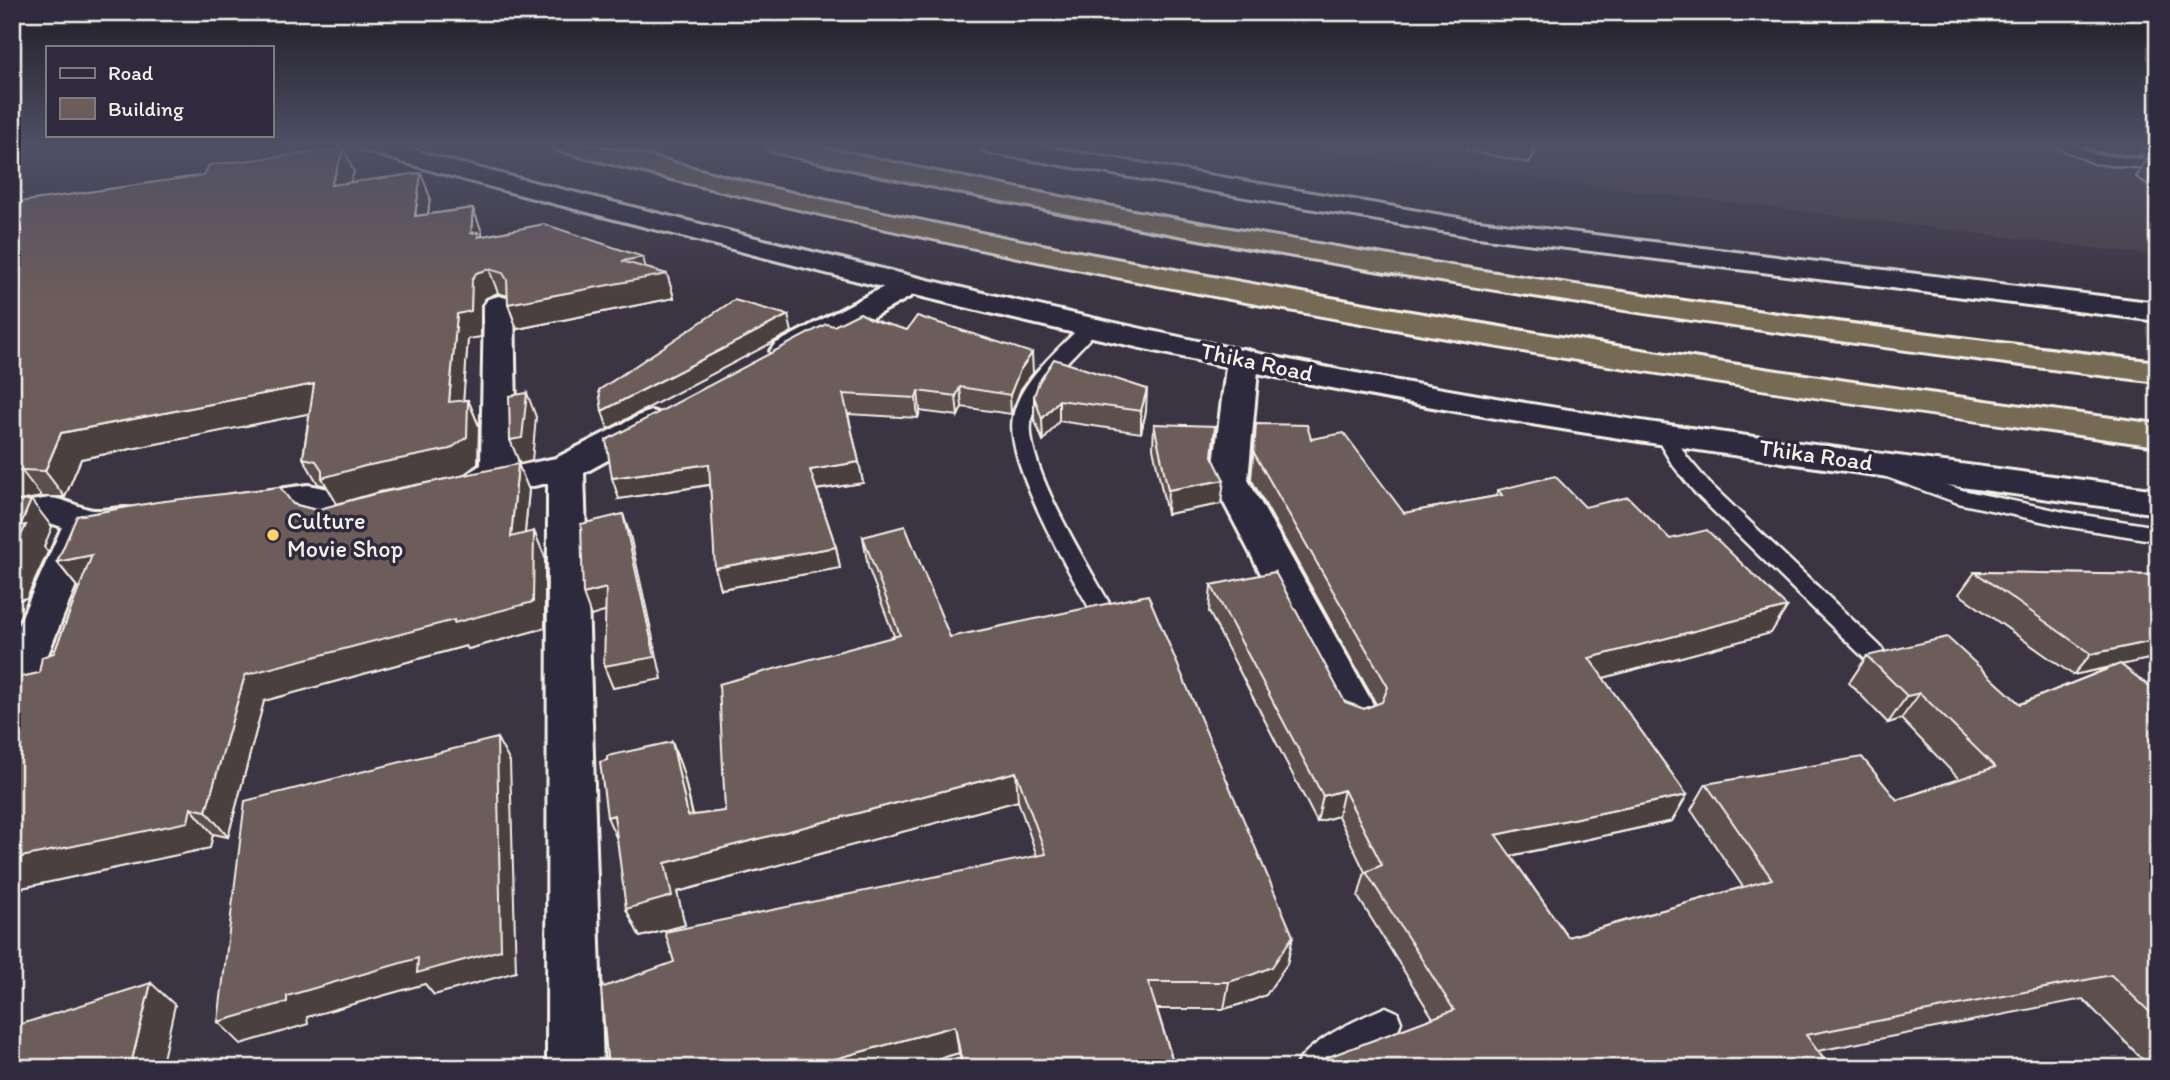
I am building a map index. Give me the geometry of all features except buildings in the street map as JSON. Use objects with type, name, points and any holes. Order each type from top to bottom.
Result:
[{"type":"highway","points":[[775,195],[1142,274],[1538,345],[1980,412],[2158,435]]},
{"type":"highway","points":[[1017,195],[1199,231],[1560,292],[1943,347],[2158,372]]},
{"type":"main road","name":"Thika Road","points":[[557,195],[908,286],[1409,393],[1664,434],[2158,502]]},
{"type":"main road","points":[[1282,195],[1470,228],[2158,312]]},
{"type":"main road","points":[[749,370],[908,286]]},
{"type":"main road","points":[[476,486],[499,469],[499,305]]},
{"type":"main road","points":[[1243,359],[1230,480],[1357,715]]},
{"type":"main road","points":[[440,494],[566,468],[688,403]]},
{"type":"main road","points":[[566,468],[575,1068]]},
{"type":"main road","points":[[202,509],[308,496],[316,498],[315,509],[321,519],[331,521],[392,505]]},
{"type":"main road","points":[[12,517],[61,509],[75,514],[82,524]]},
{"type":"main road","points":[[82,524],[162,514]]},
{"type":"main road","points":[[12,689],[82,524]]},
{"type":"lane","points":[[1090,327],[1036,384],[1021,420],[1026,454],[1043,500],[1102,610]]},
{"type":"lane","points":[[1664,434],[1679,460],[1702,488],[1872,652]]},
{"type":"lane","points":[[1857,460],[1958,496],[2064,519],[2158,534]]},
{"type":"lane","points":[[1310,1068],[1329,1054],[1386,1022]]},
{"type":"shaded area","points":[[1674,195],[2158,195],[2158,256]]},
{"type":"place","name":"Culture Movie Shop","points":[[273,535]]}]
